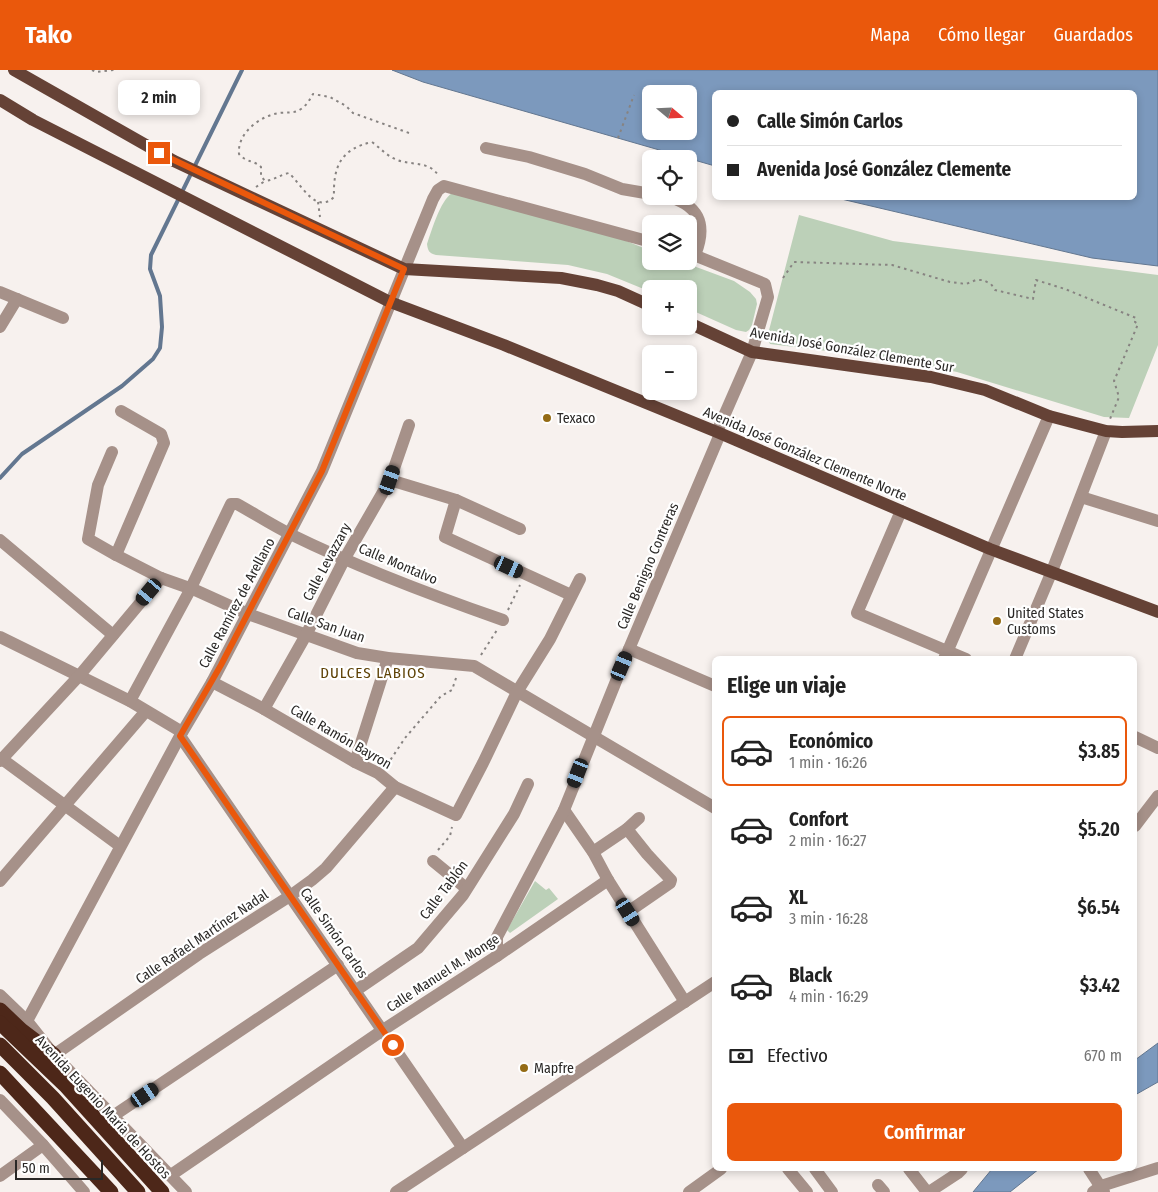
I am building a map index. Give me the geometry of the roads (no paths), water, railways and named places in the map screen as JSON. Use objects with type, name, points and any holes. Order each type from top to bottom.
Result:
[{"type":"highway","points":[[0,1010],[20,1030],[54,1055]]},
{"type":"highway","name":"Avenida Eugenio María de Hostos","points":[[0,1023],[65,1085],[162,1192]]},
{"type":"highway","points":[[0,1045],[52,1098],[138,1192]]},
{"type":"highway","points":[[0,1073],[111,1192]]},
{"type":"main road","points":[[14,70],[174,161],[404,269],[561,278],[618,291],[642,302]]},
{"type":"main road","name":"Avenida José González Clemente Norte","points":[[0,100],[33,120],[390,302],[504,345],[718,433],[990,549],[1158,612]]},
{"type":"main road","name":"Avenida José González Clemente Sur","points":[[697,327],[752,352],[931,377],[985,390],[1049,416],[1106,431],[1158,431]]},
{"type":"street","points":[[486,148],[529,157],[576,171],[622,189],[642,192]]},
{"type":"street","name":"Calle Ramírez de Arellano","points":[[26,1021],[181,734],[212,682],[322,471],[432,198],[438,190],[444,186],[642,240]]},
{"type":"street","points":[[688,205],[698,216],[701,227],[697,248]]},
{"type":"street","name":"Calle Benigno Contreras","points":[[497,956],[497,937],[564,810],[752,352],[768,297],[765,284],[697,256]]},
{"type":"street","points":[[0,292],[63,318]]},
{"type":"street","points":[[0,328],[17,299]]},
{"type":"street","points":[[116,555],[164,443],[161,434],[121,412]]},
{"type":"street","points":[[900,511],[857,613],[946,655],[990,549],[1049,416]]},
{"type":"street","name":"Calle Levazzary","points":[[264,709],[306,635],[345,558],[390,480],[409,425]]},
{"type":"street","points":[[1016,656],[1052,571],[1106,431]]},
{"type":"street","name":"Calle San Juan","points":[[112,452],[98,485],[88,539],[161,578],[190,588],[248,614],[357,653],[388,658],[474,666],[712,806]]},
{"type":"street","points":[[390,480],[456,500],[520,529]]},
{"type":"street","points":[[1081,497],[1158,521]]},
{"type":"street","points":[[456,500],[445,537],[571,595]]},
{"type":"street","name":"Calle Montalvo","points":[[190,588],[231,504],[237,504],[290,534],[345,558],[429,594],[503,620]]},
{"type":"street","points":[[0,540],[113,634]]},
{"type":"street","points":[[120,846],[1,760],[79,676],[161,578]]},
{"type":"street","points":[[517,692],[550,639],[580,579]]},
{"type":"street","points":[[130,701],[190,588]]},
{"type":"street","name":"Calle Simón Carlos","points":[[0,637],[130,701],[181,734],[463,1148]]},
{"type":"street","points":[[629,649],[712,685]]},
{"type":"street","points":[[355,762],[388,658]]},
{"type":"street","name":"Calle Ramón Bayron","points":[[212,682],[378,773],[395,787],[456,815],[517,692]]},
{"type":"street","points":[[0,881],[146,711]]},
{"type":"street","points":[[1137,738],[1158,748]]},
{"type":"street","name":"Calle Tablón","points":[[356,991],[418,948],[466,888],[514,814],[528,784]]},
{"type":"street","name":"Calle Rafael Martínez Nadal","points":[[54,1055],[199,954],[290,896],[326,868],[395,787]]},
{"type":"street","points":[[1137,823],[1158,796]]},
{"type":"street","points":[[564,810],[593,852],[608,880],[685,1002]]},
{"type":"street","points":[[593,852],[627,829],[639,818]]},
{"type":"street","points":[[627,829],[671,880],[670,883],[628,912]]},
{"type":"street","points":[[433,861],[466,888]]},
{"type":"street","name":"Calle Manuel M. Monge","points":[[171,1175],[383,1030],[497,956],[608,880]]},
{"type":"street","points":[[113,1116],[338,965]]},
{"type":"street","points":[[396,1192],[712,984]]},
{"type":"street","points":[[0,995],[26,1021],[54,1055],[186,1192]]},
{"type":"street","points":[[0,1100],[44,1145],[84,1192]]},
{"type":"street","points":[[0,1176],[44,1145]]},
{"type":"street","points":[[1090,1171],[1099,1190],[1158,1168]]},
{"type":"street","points":[[689,1192],[718,1171]]},
{"type":"street","points":[[790,1171],[807,1192]]},
{"type":"street","points":[[816,1171],[832,1192]]},
{"type":"street","points":[[911,1171],[928,1192],[960,1171]]},
{"type":"water","points":[[392,70],[1158,70],[1158,266],[1092,258],[846,200],[1137,200],[1137,90],[712,90],[712,165],[697,161],[697,150],[659,150],[423,82]]},
{"type":"water","points":[[1158,1043],[1158,1082],[1137,1094],[1137,1059]]},
{"type":"water","points":[[990,1171],[1036,1171],[1010,1192],[973,1192]]},
{"type":"waterway","points":[[0,478],[22,454],[122,386],[153,359],[160,348],[162,327],[160,296],[150,269],[151,255],[242,70]]},
{"type":"place","name":"Texaco","points":[[547,418]]},
{"type":"place","name":"United States Customs","points":[[997,621]]},
{"type":"place","name":"Mapfre","points":[[524,1068]]},
{"type":"district","name":"DULCES LABIOS","points":[[373,673]]}]
